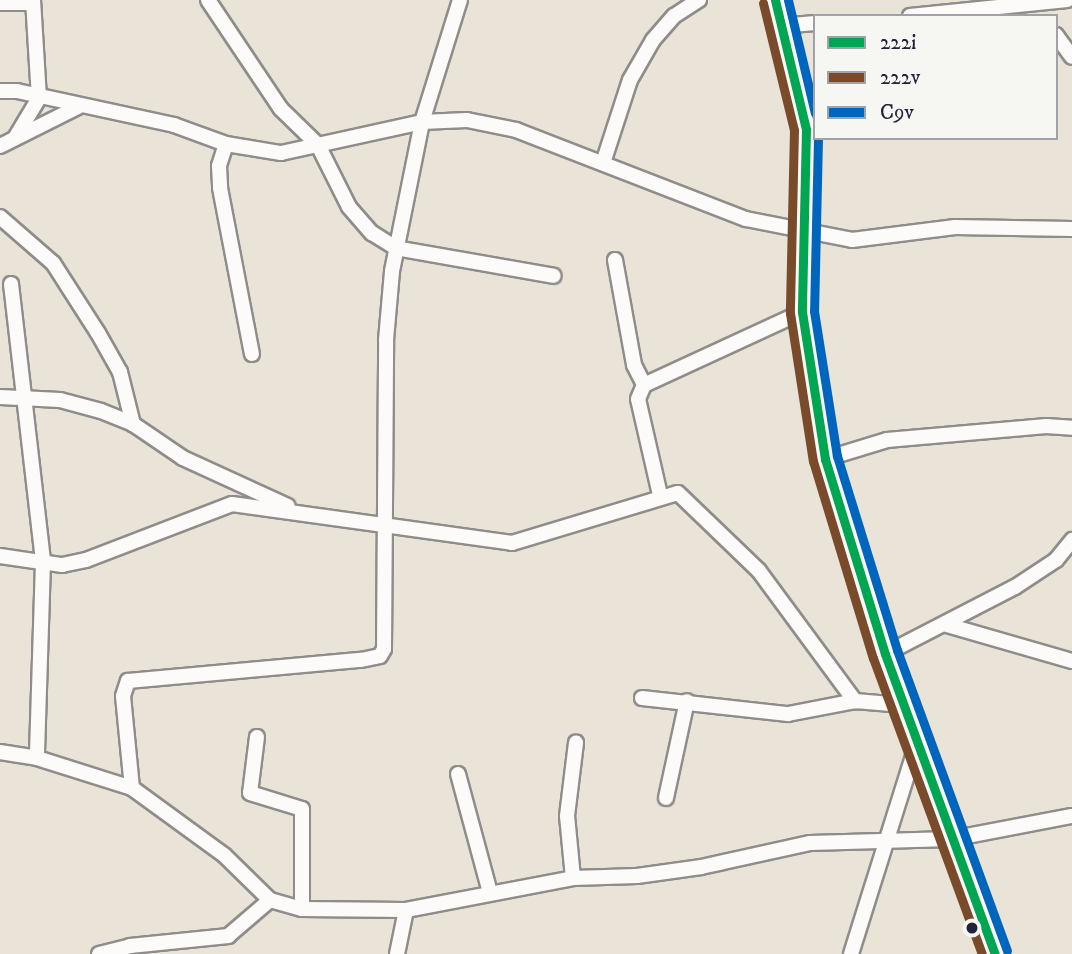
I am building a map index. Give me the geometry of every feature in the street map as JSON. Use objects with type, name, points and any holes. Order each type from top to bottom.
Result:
[{"type":"street","points":[[208,0],[281,108],[318,145],[358,219],[397,248],[554,275]]},
{"type":"street","points":[[132,788],[123,695],[128,681],[380,656],[385,638],[383,524],[386,340],[397,248],[422,122],[460,0]]},
{"type":"street","points":[[603,163],[630,80],[653,40],[674,16],[699,0]]},
{"type":"street","points":[[775,0],[806,129],[807,233],[802,312],[825,459],[903,705],[995,954]]},
{"type":"street","points":[[952,14],[1037,10],[1068,0]]},
{"type":"street","points":[[0,3],[33,2],[39,97],[15,138]]},
{"type":"street","points":[[781,26],[813,23]]},
{"type":"street","points":[[1058,38],[1072,57]]},
{"type":"street","points":[[0,91],[174,125],[226,144],[281,153],[422,122],[467,120],[516,130],[746,219],[852,240],[955,227],[1072,229]]},
{"type":"street","points":[[0,146],[78,107]]},
{"type":"street","points":[[226,144],[219,166],[220,188],[253,354]]},
{"type":"street","points":[[0,217],[53,263],[99,333],[120,372],[133,424]]},
{"type":"street","points":[[615,260],[634,365],[644,385]]},
{"type":"street","points":[[11,284],[43,562],[37,758]]},
{"type":"street","points":[[660,495],[638,399],[644,385],[802,312]]},
{"type":"street","points":[[0,397],[26,396],[60,400],[133,424],[183,458],[296,511]]},
{"type":"street","points":[[825,459],[887,440],[1046,426],[1072,428]]},
{"type":"street","points":[[0,556],[62,565],[86,560],[232,504],[512,543],[570,529],[660,495],[678,493],[759,571],[855,701]]},
{"type":"street","points":[[886,654],[947,625],[1056,560],[1072,540]]},
{"type":"street","points":[[947,625],[1072,661]]},
{"type":"street","points":[[642,698],[788,713],[855,701],[903,705]]},
{"type":"street","points":[[666,798],[687,701]]},
{"type":"street","points":[[257,737],[250,793],[290,801],[302,808],[302,909]]},
{"type":"street","points":[[573,878],[567,816],[576,743]]},
{"type":"street","points":[[851,954],[917,744]]},
{"type":"street","points":[[0,752],[37,758],[132,788],[224,855],[270,900],[302,909],[406,910],[573,878],[637,876],[701,867],[810,843],[951,839],[1072,816]]},
{"type":"street","points":[[458,774],[491,893]]},
{"type":"street","points":[[99,954],[130,946],[170,949],[228,936],[270,900]]},
{"type":"street","points":[[397,954],[406,910]]},
{"type":"transit line","name":"222i","points":[[775,0],[806,129],[802,312],[825,459],[885,654],[995,954]]},
{"type":"transit line","name":"C9v","points":[[788,0],[813,105]]},
{"type":"transit line","name":"222v","points":[[763,3],[794,130],[790,313],[813,461],[873,658],[982,954]]},
{"type":"transit line","name":"C9v","points":[[818,140],[814,311],[837,456],[897,650],[1007,950]]}]
